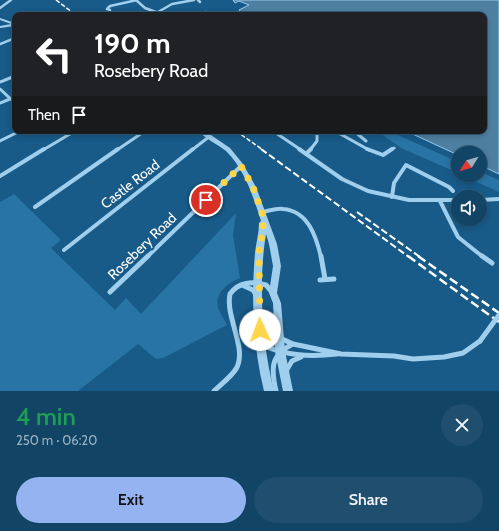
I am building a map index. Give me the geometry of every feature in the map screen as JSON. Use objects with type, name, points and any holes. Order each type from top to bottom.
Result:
[{"type":"street","points":[[0,8],[11,0]]},
{"type":"street","points":[[103,6],[107,7],[137,0],[144,7],[158,12],[172,4],[194,0]]},
{"type":"street","points":[[107,7],[110,10]]},
{"type":"street","points":[[0,19],[12,23]]},
{"type":"street","points":[[2,27],[8,24],[6,21]]},
{"type":"street","points":[[2,27],[12,25]]},
{"type":"street","points":[[0,44],[12,39]]},
{"type":"street","points":[[0,82],[12,77]]},
{"type":"street","points":[[0,89],[10,99],[0,104]]},
{"type":"street","points":[[0,141],[14,134]]},
{"type":"street","points":[[0,176],[70,134]]},
{"type":"street","points":[[35,207],[141,134]]},
{"type":"street","points":[[207,134],[228,150],[241,166],[253,187],[273,244],[277,266],[273,293]]},
{"type":"street","points":[[278,134],[354,186],[392,197],[419,201],[451,200]]},
{"type":"street","points":[[306,153],[315,146],[318,138],[317,134]]},
{"type":"street","points":[[342,134],[368,151],[378,154],[383,155],[394,148]]},
{"type":"street","points":[[358,134],[366,141]]},
{"type":"street","name":"Castle Road","points":[[64,250],[210,136]]},
{"type":"street","points":[[392,197],[394,183],[406,165],[449,186],[453,190]]},
{"type":"street","name":"Rosebery Road","points":[[110,292],[241,166]]},
{"type":"street","points":[[487,200],[499,199]]},
{"type":"street","points":[[440,201],[458,236],[463,242],[492,263]]},
{"type":"street","points":[[262,214],[281,208],[288,209],[298,214],[313,232],[320,247],[322,280],[334,280]]},
{"type":"street","points":[[262,214],[263,235],[260,242],[259,254],[260,344],[269,391]]},
{"type":"street","points":[[214,391],[238,366],[239,350],[229,300],[233,290],[242,285],[252,283],[267,286],[273,293],[277,303],[280,351],[288,391]]},
{"type":"street","points":[[242,285],[253,290],[259,302]]},
{"type":"street","points":[[260,344],[280,351],[285,355],[301,357],[341,354],[394,356],[413,359],[444,358],[463,353],[480,341],[499,315]]},
{"type":"street","points":[[280,338],[293,344],[341,354]]},
{"type":"street","points":[[276,391],[273,366],[280,351],[293,344]]},
{"type":"street","points":[[284,375],[292,361],[301,357]]},
{"type":"shaded area","points":[[233,0],[499,0],[499,174],[487,168],[487,146],[451,146],[451,152],[412,134],[487,134],[487,12],[241,12],[239,10],[249,5],[239,1],[235,3]]},
{"type":"shaded area","points":[[381,134],[397,134],[451,159],[451,170],[401,148]]},
{"type":"shaded area","points":[[487,175],[499,180],[499,192],[477,182],[487,182]]},
{"type":"shaded area","points":[[14,194],[61,240],[51,248],[115,310],[126,298],[141,314],[236,213],[233,235],[240,278],[231,282],[223,289],[217,303],[227,325],[163,358],[156,359],[138,344],[78,391],[0,391],[0,202]]},
{"type":"railway","points":[[56,0],[72,12]]},
{"type":"railway","points":[[240,134],[263,150]]},
{"type":"railway","points":[[261,149],[409,257]]},
{"type":"railway","points":[[357,212],[420,257]]},
{"type":"railway","points":[[408,256],[499,322]]},
{"type":"railway","points":[[418,256],[499,313]]},
{"type":"route","points":[[206,200],[241,166],[253,187],[263,216],[263,235],[260,242],[259,254],[260,330]]}]
